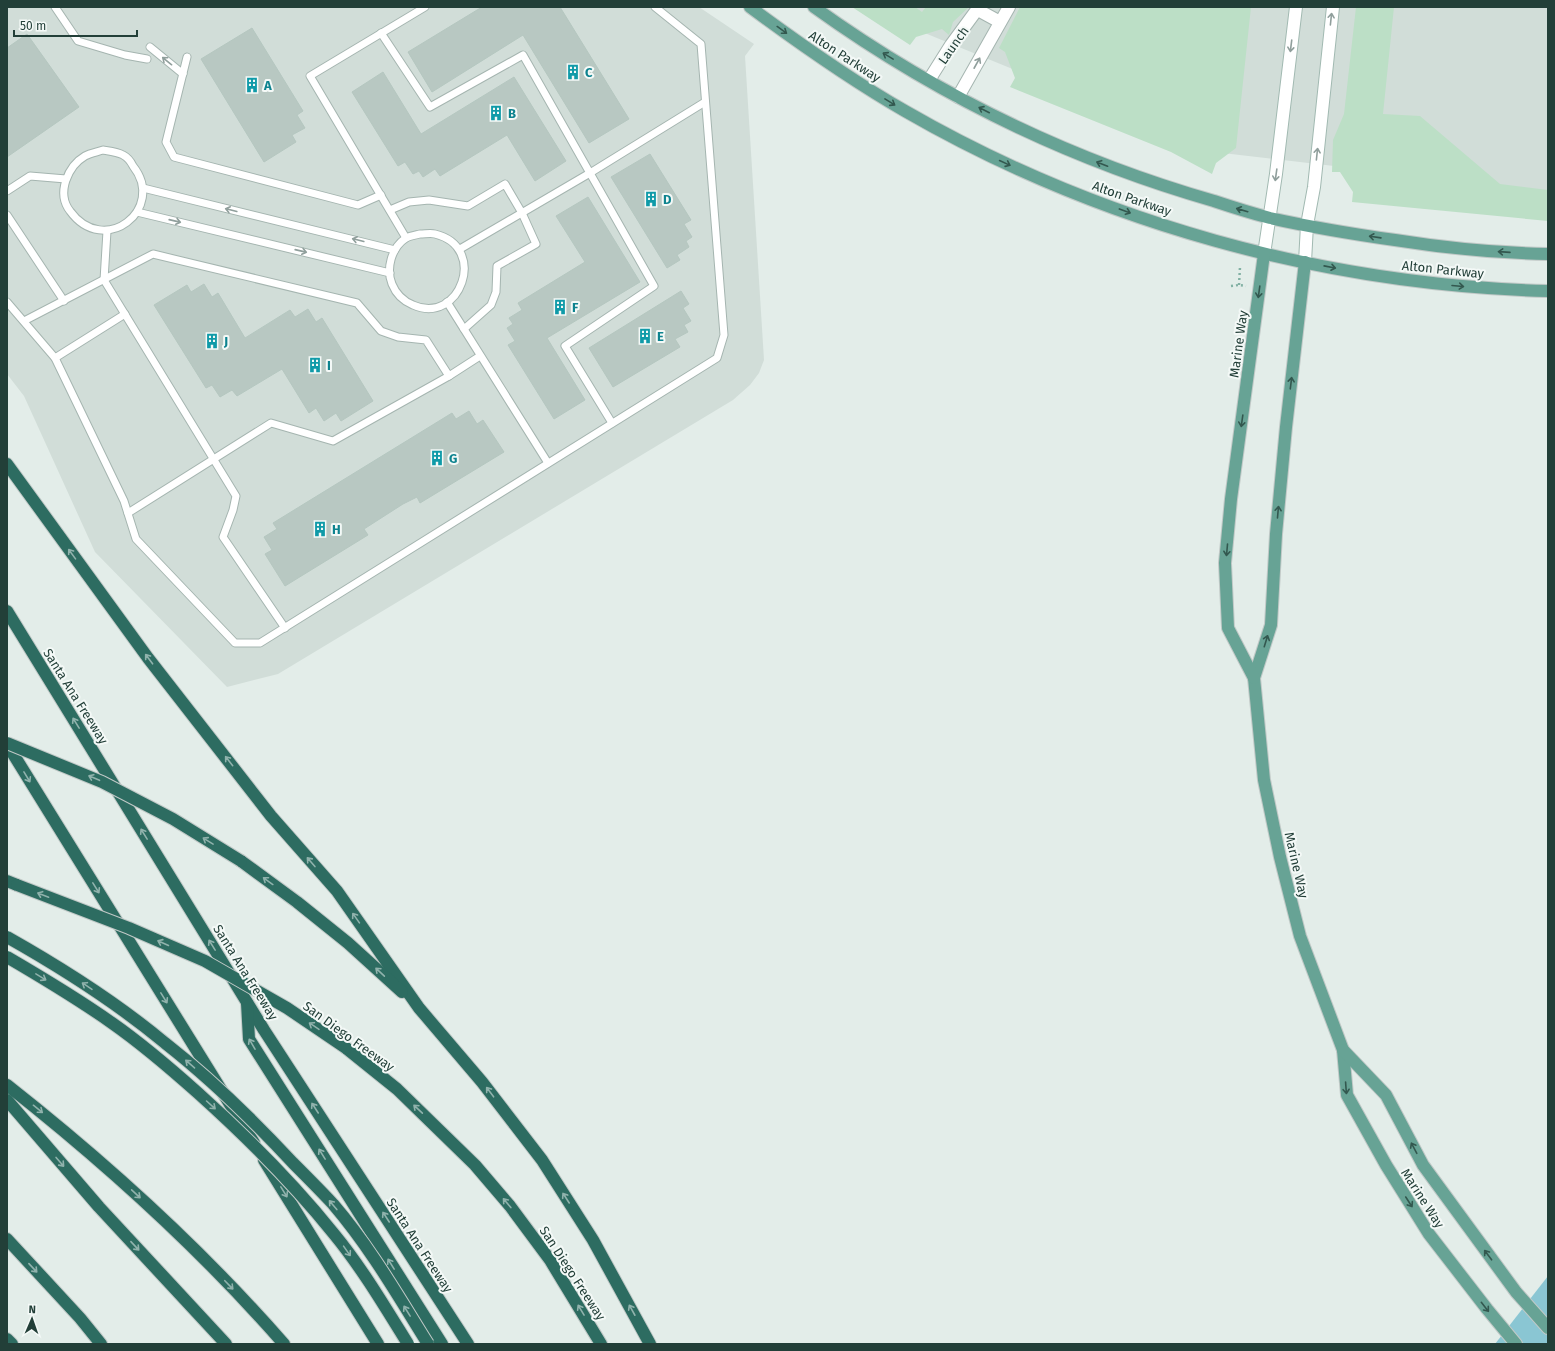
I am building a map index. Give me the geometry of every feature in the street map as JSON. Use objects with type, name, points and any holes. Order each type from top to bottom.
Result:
[{"type":"highway","points":[[7,464],[158,671],[272,816],[337,891],[419,1008],[482,1082],[542,1160],[593,1240],[650,1344]]},
{"type":"highway","name":"Santa Ana Freeway","points":[[7,611],[247,1002],[468,1344]]},
{"type":"highway","points":[[7,744],[102,782],[173,819],[241,861],[348,942],[419,1008]]},
{"type":"highway","points":[[7,744],[378,1344]]},
{"type":"highway","name":"San Diego Freeway","points":[[12,883],[129,928],[205,961],[287,1008],[346,1048],[397,1089],[475,1165],[510,1206],[550,1260],[600,1344]]},
{"type":"highway","points":[[7,937],[57,966],[165,1042],[216,1086],[276,1144],[333,1205],[380,1267],[428,1344]]},
{"type":"highway","points":[[7,957],[62,990],[112,1023],[164,1063],[239,1130],[284,1176],[335,1234],[380,1298],[408,1344]]},
{"type":"highway","points":[[247,1002],[249,1039],[442,1344]]},
{"type":"highway","points":[[7,1085],[40,1110],[117,1177],[195,1249],[284,1344]]},
{"type":"highway","points":[[7,1100],[99,1207],[226,1344]]},
{"type":"highway","points":[[7,1239],[80,1318],[101,1344]]},
{"type":"highway","points":[[80,1318],[109,1344]]},
{"type":"highway","points":[[7,1338],[12,1344]]},
{"type":"main road","name":"Alton Parkway","points":[[750,7],[850,77],[903,110],[976,149],[1040,179],[1094,200],[1201,237],[1264,254],[1376,276],[1443,284],[1548,291]]},
{"type":"main road","name":"Alton Parkway","points":[[814,7],[855,36],[929,80],[958,97],[1021,129],[1103,164],[1188,194],[1270,218],[1366,236],[1435,246],[1548,254]]},
{"type":"main road","points":[[958,97],[1009,7]]},
{"type":"main road","name":"Marine Way","points":[[1296,7],[1276,174],[1231,499],[1226,563],[1228,628],[1254,678],[1264,780],[1280,857],[1300,936],[1343,1050],[1347,1095],[1386,1166],[1429,1234],[1516,1344]]},
{"type":"main road","name":"Marine Way","points":[[1254,678],[1271,625],[1276,534],[1286,427],[1305,262],[1307,225],[1314,187],[1333,7]]},
{"type":"main road","name":"Launch","points":[[929,80],[951,45],[979,9],[1000,22]]},
{"type":"main road","name":"Marine Way","points":[[1343,1050],[1386,1095],[1423,1165],[1516,1292],[1548,1328]]},
{"type":"lane","points":[[56,7],[78,41],[125,55],[147,59]]},
{"type":"lane","points":[[406,238],[310,76],[424,7]]},
{"type":"lane","points":[[7,302],[55,358],[124,502],[136,539],[235,643],[260,643],[717,358],[724,335],[701,44],[655,7]]},
{"type":"lane","points":[[382,33],[430,107],[523,55],[654,286],[565,346],[612,423]]},
{"type":"lane","points":[[150,47],[183,74]]},
{"type":"lane","points":[[187,57],[166,142],[174,157],[358,205],[381,195]]},
{"type":"lane","points":[[460,249],[590,173],[705,102]]},
{"type":"lane","points":[[103,150],[124,155],[139,173],[143,188],[142,204],[134,217],[121,226],[107,231],[91,229],[78,221],[68,209],[64,194],[66,178],[74,165],[86,156],[103,150]]},
{"type":"lane","points":[[7,191],[30,176],[66,178]]},
{"type":"lane","points":[[390,210],[409,202],[429,200],[468,206],[505,184],[522,212],[536,244],[498,266],[496,292],[491,304],[464,329]]},
{"type":"lane","points":[[143,188],[395,250]]},
{"type":"lane","points":[[137,212],[390,272]]},
{"type":"lane","points":[[7,215],[64,301]]},
{"type":"lane","points":[[107,231],[104,280],[236,496],[233,510],[223,537],[285,628]]},
{"type":"lane","points":[[420,234],[435,234],[449,240],[460,249],[464,264],[464,279],[458,292],[447,302],[434,308],[419,308],[405,302],[395,291],[390,278],[390,263],[395,250],[406,238],[420,234]]},
{"type":"lane","points":[[24,321],[154,254],[357,303],[381,331],[398,337],[426,340],[449,376]]},
{"type":"lane","points":[[447,302],[548,463]]},
{"type":"lane","points":[[55,358],[125,314]]},
{"type":"lane","points":[[128,513],[271,423],[333,441],[449,376],[480,356]]},
{"type":"path","points":[[1239,285],[1240,267]]},
{"type":"path","points":[[1231,286],[1239,285],[1248,287]]},
{"type":"shaded area","points":[[7,7],[699,7],[754,44],[745,56],[764,360],[759,373],[750,385],[733,400],[278,674],[227,687],[95,552],[24,396],[7,374]]},
{"type":"shaded area","points":[[884,7],[1548,7],[1548,191],[1214,152],[915,29]]},
{"type":"green space","points":[[852,7],[915,7],[922,12],[926,7],[969,7],[953,22],[949,35],[942,29],[916,37],[910,45]]},
{"type":"green space","points":[[1020,7],[1251,7],[1236,148],[1216,163],[1212,174],[1171,152],[1010,87],[1015,78],[1005,52],[999,48]]},
{"type":"green space","points":[[1356,7],[1394,7],[1383,114],[1420,116],[1500,184],[1548,190],[1548,221],[1352,202],[1353,192],[1340,172],[1332,172],[1333,140],[1344,114]]},
{"type":"water","points":[[1548,1276],[1548,1344],[1495,1344]]},
{"type":"building","name":"C","points":[[482,7],[560,7],[629,119],[589,143],[523,35],[432,92],[408,52]]},
{"type":"building","name":"A","points":[[252,28],[303,111],[297,115],[305,128],[292,135],[296,142],[264,162],[201,59]]},
{"type":"building","points":[[27,34],[79,107],[7,157],[7,48]]},
{"type":"building","name":"B","points":[[383,72],[421,134],[514,77],[566,161],[535,181],[507,135],[440,176],[435,169],[423,177],[419,171],[413,174],[405,162],[398,166],[352,92]]},
{"type":"building","name":"D","points":[[650,154],[691,220],[684,224],[692,237],[686,241],[689,247],[677,255],[680,260],[667,268],[611,177]]},
{"type":"building","name":"F","points":[[588,197],[640,282],[547,338],[585,400],[554,419],[508,345],[515,341],[507,328],[513,324],[509,318],[522,310],[518,303],[585,262],[556,216]]},
{"type":"building","points":[[204,284],[212,297],[218,293],[245,338],[290,310],[295,317],[308,309],[316,322],[322,318],[373,401],[341,421],[336,413],[324,421],[316,408],[309,413],[282,369],[237,396],[232,390],[220,397],[212,385],[206,388],[154,305],[187,285],[191,292]]},
{"type":"building","name":"E","points":[[681,291],[689,304],[683,308],[691,321],[684,325],[688,332],[675,339],[680,347],[613,387],[589,348]]},
{"type":"building","points":[[469,411],[477,424],[483,420],[504,452],[420,503],[417,497],[403,504],[364,529],[368,535],[285,586],[265,554],[272,550],[264,537],[277,529],[273,523],[452,413],[456,419]]},
{"type":"place","name":"C","points":[[573,72]]},
{"type":"place","name":"A","points":[[252,85]]},
{"type":"place","name":"B","points":[[496,113]]},
{"type":"place","name":"D","points":[[651,199]]},
{"type":"place","name":"F","points":[[560,307]]},
{"type":"place","name":"E","points":[[645,336]]},
{"type":"place","name":"J","points":[[212,341]]},
{"type":"place","name":"I","points":[[315,365]]},
{"type":"place","name":"G","points":[[437,458]]},
{"type":"place","name":"H","points":[[320,529]]}]
